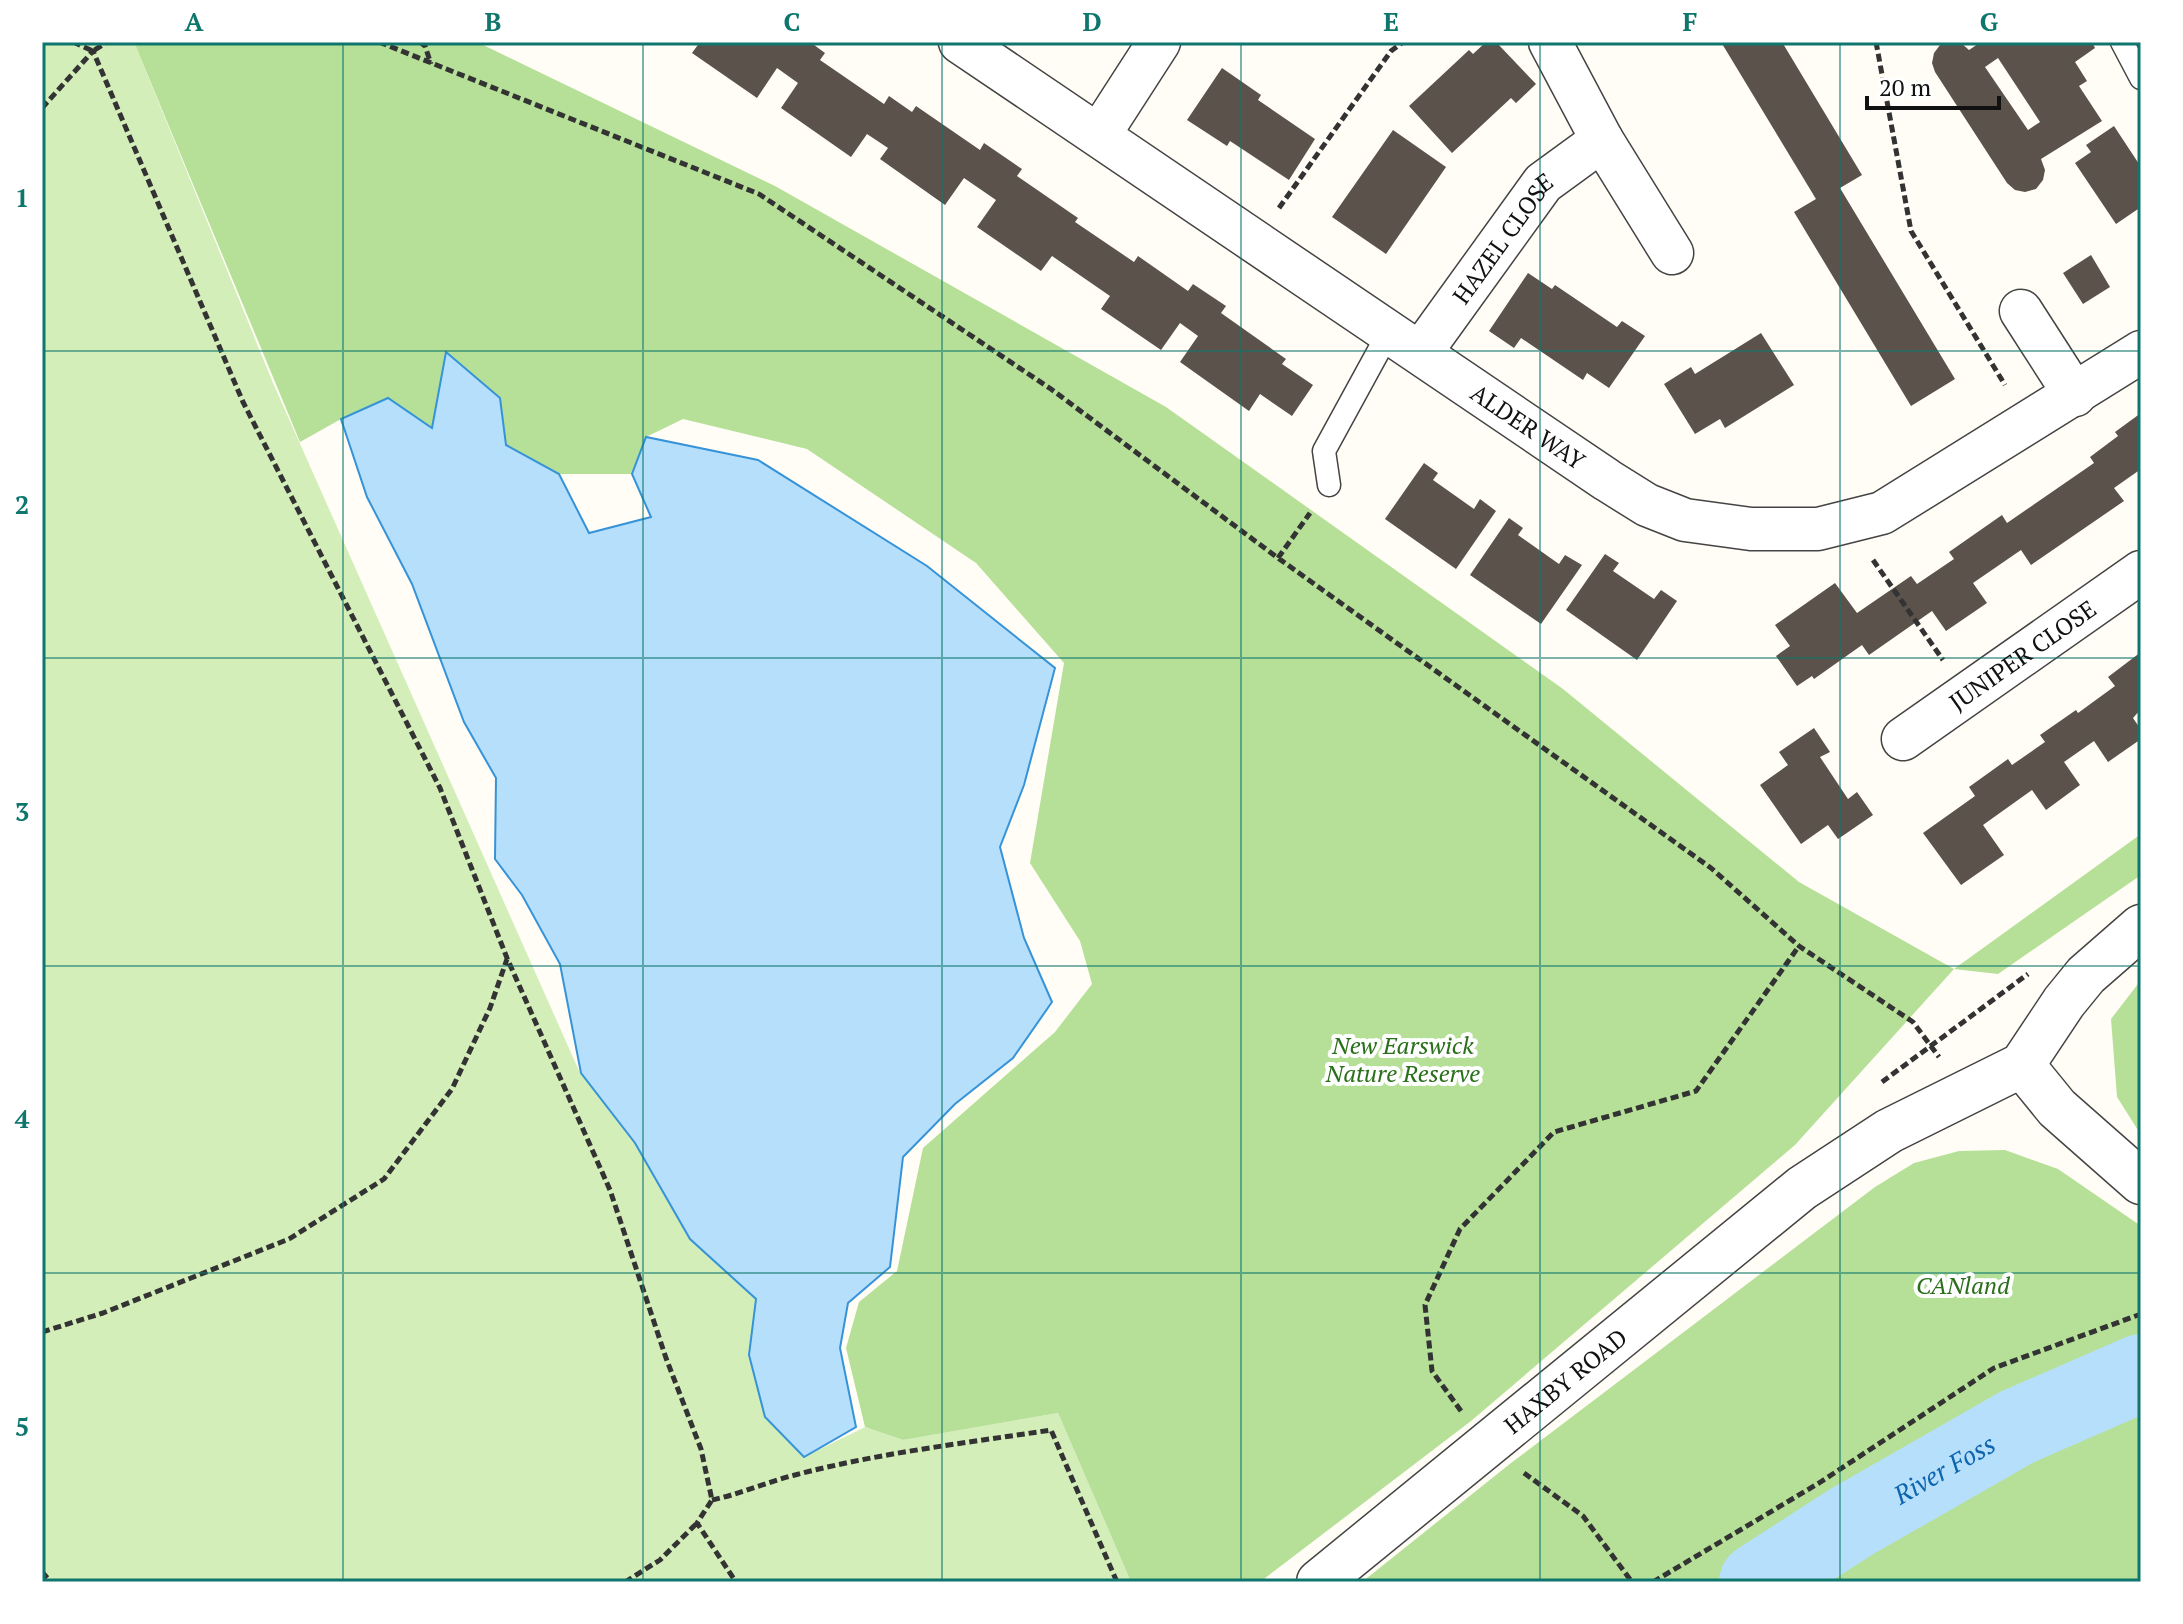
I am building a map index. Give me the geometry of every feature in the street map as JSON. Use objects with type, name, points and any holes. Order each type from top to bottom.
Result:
[{"type":"street","name":"ALDER WAY","points":[[960,42],[1607,480],[1647,505],[1685,520],[1751,529],[1818,529],[1882,513],[2141,352]]},
{"type":"street","points":[[1099,135],[1159,42]]},
{"type":"street","points":[[1550,42],[1602,140],[1672,253]]},
{"type":"street","name":"HAZEL CLOSE","points":[[1405,342],[1543,183],[1602,140]]},
{"type":"street","points":[[2021,311],[2075,395]]},
{"type":"street","name":"JUNIPER CLOSE","points":[[1903,739],[2141,572]]},
{"type":"street","name":"HAXBY ROAD","points":[[1319,1582],[1802,1188],[1889,1131],[2022,1065],[2086,975],[2141,927]]},
{"type":"street","points":[[2022,1065],[2057,1108],[2141,1182]]},
{"type":"lane","points":[[2122,42],[2141,78]]},
{"type":"lane","points":[[1329,485],[1324,451],[1405,342]]},
{"type":"path","points":[[73,42],[93,51],[243,402],[440,788],[507,958],[610,1190],[666,1358],[701,1449],[712,1500]]},
{"type":"path","points":[[42,108],[93,51],[107,42]]},
{"type":"path","points":[[379,42],[759,194],[1051,389],[1278,558],[1711,868],[1799,946],[1913,1022]]},
{"type":"path","points":[[420,42],[425,46],[432,64]]},
{"type":"path","points":[[1255,242],[1393,45],[1403,42]]},
{"type":"path","points":[[1876,42],[1911,231],[2028,423]]},
{"type":"path","points":[[1278,558],[1329,485]]},
{"type":"path","points":[[1848,522],[1967,693]]},
{"type":"path","points":[[1632,1582],[1583,1516],[1486,1445],[1432,1371],[1425,1305],[1460,1229],[1554,1132],[1696,1091],[1799,946]]},
{"type":"path","points":[[42,1332],[103,1313],[289,1239],[384,1179],[452,1089],[490,1008],[507,958]]},
{"type":"path","points":[[1881,1082],[2038,968]]},
{"type":"path","points":[[1653,1582],[1819,1483],[1994,1368],[2141,1314]]},
{"type":"path","points":[[625,1582],[660,1560],[697,1523],[712,1500],[794,1475],[900,1454],[1051,1430],[1117,1582]]},
{"type":"path","points":[[697,1523],[736,1582]]},
{"type":"path","points":[[42,1572],[51,1582]]},
{"type":"green space","points":[[42,42],[134,42],[273,383],[580,1073],[635,1143],[690,1239],[756,1300],[749,1355],[804,1457],[865,1427],[903,1440],[1058,1413],[1131,1582],[42,1582]]},
{"type":"green space","name":"New Earswick Nature Reserve","points":[[134,42],[477,42],[775,186],[1166,407],[1563,689],[1799,882],[1954,969],[1795,1145],[1471,1421],[1260,1582],[1131,1582],[1058,1413],[903,1440],[865,1427],[846,1348],[859,1302],[897,1271],[923,1148],[1055,1032],[1092,984],[1080,941],[1030,863],[1064,663],[976,563],[807,449],[683,419],[646,437],[632,474],[559,474],[506,445],[500,398],[445,353],[432,429],[341,419],[300,442]]},
{"type":"green space","points":[[2141,834],[2141,875],[1998,974],[1954,969]]},
{"type":"green space","points":[[2141,980],[2141,1135],[2117,1097],[2111,1019]]},
{"type":"green space","name":"CANland","points":[[2005,1150],[2058,1169],[2141,1226],[2141,1343],[2031,1396],[1934,1452],[1727,1582],[1362,1582],[1511,1463],[1875,1187],[1914,1163],[1959,1151]]},
{"type":"green space","points":[[2141,1398],[2141,1582],[1823,1582],[1951,1489],[2062,1431]]},
{"type":"water","points":[[446,352],[500,398],[506,445],[559,474],[589,533],[651,517],[632,474],[646,437],[758,460],[927,566],[1055,668],[1024,785],[1000,847],[1024,938],[1052,1002],[1013,1058],[955,1104],[903,1157],[890,1267],[848,1303],[840,1348],[856,1427],[804,1457],[765,1417],[749,1355],[756,1299],[690,1239],[635,1143],[581,1073],[560,964],[522,895],[495,859],[496,778],[464,722],[412,584],[367,497],[341,419],[388,398],[432,428]]},
{"type":"building","points":[[700,42],[810,42],[825,53],[820,60],[884,104],[889,96],[912,112],[916,106],[980,150],[984,143],[1022,169],[1017,176],[1078,218],[1075,222],[1134,262],[1138,256],[1188,291],[1193,284],[1226,306],[1221,313],[1286,359],[1282,364],[1313,385],[1292,416],[1260,394],[1249,411],[1180,362],[1198,336],[1180,323],[1161,350],[1101,309],[1110,296],[1052,256],[1041,271],[977,227],[996,200],[964,178],[945,205],[880,159],[888,148],[867,134],[851,157],[781,108],[798,83],[777,68],[757,98],[692,53]]},
{"type":"building","points":[[1486,42],[1496,42],[1536,84],[1516,103],[1511,98],[1452,153],[1409,106],[1469,50],[1473,54]]},
{"type":"building","points":[[1721,42],[1782,42],[1862,175],[1840,188],[1955,379],[1911,406],[1794,212],[1816,199]]},
{"type":"building","points":[[1981,42],[2092,42],[2095,48],[2075,62],[2087,81],[2079,86],[2102,121],[2041,159],[2045,170],[2043,180],[2036,189],[2025,192],[2015,190],[2007,183],[1935,72],[1932,63],[1940,45],[1961,43],[1969,50]],"holes":[[[1998,58],[2040,122],[2028,130],[1985,67]]]},
{"type":"building","points":[[1222,68],[1261,95],[1258,100],[1315,139],[1289,180],[1230,141],[1227,146],[1187,120]]},
{"type":"building","points":[[2114,126],[2141,167],[2141,207],[2116,224],[2075,163],[2091,152],[2086,145]]},
{"type":"building","points":[[1393,130],[1446,167],[1386,254],[1332,217]]},
{"type":"building","points":[[2091,255],[2110,287],[2083,304],[2063,273]]},
{"type":"building","points":[[1528,273],[1552,289],[1555,285],[1617,327],[1622,321],[1645,336],[1609,388],[1587,373],[1583,380],[1521,338],[1514,348],[1489,331]]},
{"type":"building","points":[[1761,333],[1794,385],[1725,428],[1720,419],[1695,434],[1664,384],[1691,367],[1695,374]]},
{"type":"building","points":[[2141,413],[2141,469],[2114,488],[2124,501],[2031,565],[2021,550],[1973,583],[1987,603],[1946,631],[1932,611],[1869,655],[1862,645],[1814,679],[1812,676],[1797,686],[1776,656],[1790,646],[1775,625],[1835,583],[1857,613],[1911,576],[1917,584],[1954,559],[1949,552],[2002,515],[2007,523],[2094,463],[2090,457],[2118,436],[2115,432]]},
{"type":"building","points":[[1424,463],[1438,473],[1433,480],[1474,509],[1480,499],[1496,511],[1456,569],[1385,519]]},
{"type":"building","points":[[1509,518],[1523,528],[1518,535],[1559,564],[1565,555],[1582,565],[1541,624],[1470,575]]},
{"type":"building","points":[[1605,554],[1619,563],[1613,571],[1654,599],[1661,590],[1677,601],[1637,660],[1566,610]]},
{"type":"building","points":[[2141,652],[2141,709],[2133,718],[2141,730],[2141,739],[2108,762],[2094,741],[2064,762],[2080,785],[2046,810],[2032,790],[1983,825],[2004,855],[1961,885],[1923,833],[1975,796],[1969,787],[2008,759],[2012,765],[2045,742],[2040,735],[2115,686],[2108,677]]},
{"type":"building","points":[[1814,728],[1830,752],[1820,757],[1848,799],[1857,792],[1873,815],[1838,839],[1828,825],[1801,844],[1760,785],[1788,765],[1779,752]]},
{"type":"waterway","name":"River Foss","points":[[1758,1582],[1851,1522],[2017,1427],[2141,1373]]}]
